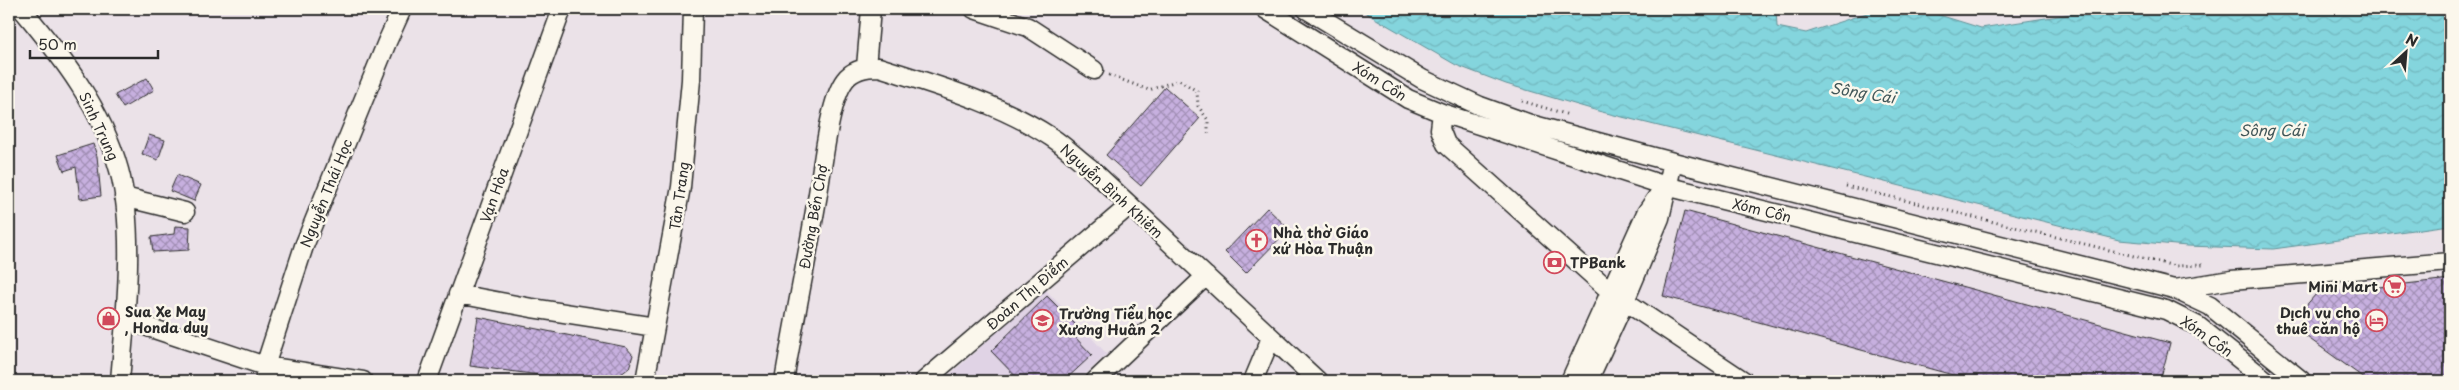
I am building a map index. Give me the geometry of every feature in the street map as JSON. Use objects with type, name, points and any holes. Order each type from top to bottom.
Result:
[{"type":"street","name":"Sinh Trung","points":[[22,9],[80,83],[111,147],[119,171],[128,225],[120,381]]},
{"type":"street","name":"Nguyễn Thái Học","points":[[265,374],[304,246],[402,9]]},
{"type":"street","name":"Tân Trang","points":[[645,381],[682,187],[691,80],[693,9]]},
{"type":"street","points":[[866,67],[871,9]]},
{"type":"street","points":[[974,9],[1028,26],[1094,70]]},
{"type":"street","name":"Xóm Cồn","points":[[1265,9],[1408,99],[1442,113],[1666,186],[2166,310],[2198,326],[2267,381]]},
{"type":"street","name":"Xóm Cồn","points":[[1306,9],[1422,79],[1480,106],[1530,124],[1672,162],[2174,289],[2210,306],[2302,381]]},
{"type":"street","name":"Vạn Hòa","points":[[427,381],[559,10]]},
{"type":"street","name":"Nguyễn Bình Khiêm","points":[[866,67],[879,68],[969,96],[1024,122],[1052,138],[1090,168],[1318,381]]},
{"type":"street","name":"Đường Bến Chợ","points":[[784,381],[826,144],[838,91],[845,80],[854,72],[866,67]]},
{"type":"street","points":[[1442,113],[1440,129],[1446,144],[1618,298],[1744,381]]},
{"type":"street","points":[[1588,381],[1646,213],[1666,186],[1672,162]]},
{"type":"street","points":[[124,198],[186,212]]},
{"type":"street","name":"Đoàn Thị Điểm","points":[[924,381],[1130,205]]},
{"type":"street","points":[[2166,310],[2174,289],[2231,280],[2450,262]]},
{"type":"street","points":[[1095,381],[1206,276]]},
{"type":"street","points":[[458,294],[532,308],[656,327]]},
{"type":"street","points":[[1570,381],[1618,298]]},
{"type":"street","points":[[124,319],[265,374],[364,381]]},
{"type":"street","points":[[1253,381],[1271,338]]},
{"type":"path","points":[[1094,70],[1149,90],[1179,80],[1197,91],[1198,106],[1208,120],[1208,136]]},
{"type":"path","points":[[1515,99],[1570,115]]},
{"type":"path","points":[[1836,184],[2175,266],[2215,265]]},
{"type":"shaded area","name":"Trường Tiểu học Xương Huân 2","points":[[1045,289],[1107,354],[1078,381],[943,381]]},
{"type":"water","name":"Sông Cái","points":[[1359,9],[1776,9],[1777,27],[1806,33],[1879,9],[1920,9],[1981,28],[2104,9],[2450,9],[2450,225],[2273,249],[2187,246],[2119,240],[1598,111],[1506,84],[1456,65]]},
{"type":"building","points":[[147,78],[154,90],[123,108],[115,95]]},
{"type":"building","points":[[1165,87],[1200,118],[1141,186],[1106,155]]},
{"type":"building","points":[[149,135],[165,140],[158,160],[142,154]]},
{"type":"building","points":[[93,144],[97,156],[101,196],[80,199],[76,167],[64,171],[58,155]]},
{"type":"building","points":[[177,175],[201,185],[194,201],[170,191]]},
{"type":"building","name":"Nhà thờ Giáo xứ Hòa Thuận","points":[[1267,208],[1289,229],[1246,273],[1225,252]]},
{"type":"building","points":[[1685,211],[2170,343],[2160,381],[1975,381],[1663,296]]},
{"type":"building","points":[[175,226],[190,227],[189,250],[153,252],[151,237],[174,234]]},
{"type":"building","name":"Dịch vụ cho thuê căn hộ","points":[[2450,279],[2450,381],[2368,381],[2300,332],[2303,309],[2316,294]]},
{"type":"building","name":"Trường Tiểu học Xương Huân 2","points":[[1047,296],[1079,328],[1072,334],[1092,355],[1064,381],[1020,381],[991,351]]},
{"type":"building","points":[[478,317],[626,347],[633,355],[629,368],[616,378],[586,381],[470,366]]},
{"type":"place","name":"Nhà thờ Giáo xứ Hòa Thuận","points":[[1257,240]]},
{"type":"place","name":"TPBank","points":[[1554,262]]},
{"type":"place","name":"Mini Mart","points":[[2394,286]]},
{"type":"place","name":"Sua Xe May , Honda duy","points":[[109,319]]},
{"type":"place","name":"Dịch vụ cho thuê căn hộ","points":[[2376,320]]},
{"type":"place","name":"Trường Tiểu học Xương Huân 2","points":[[1043,321]]}]
